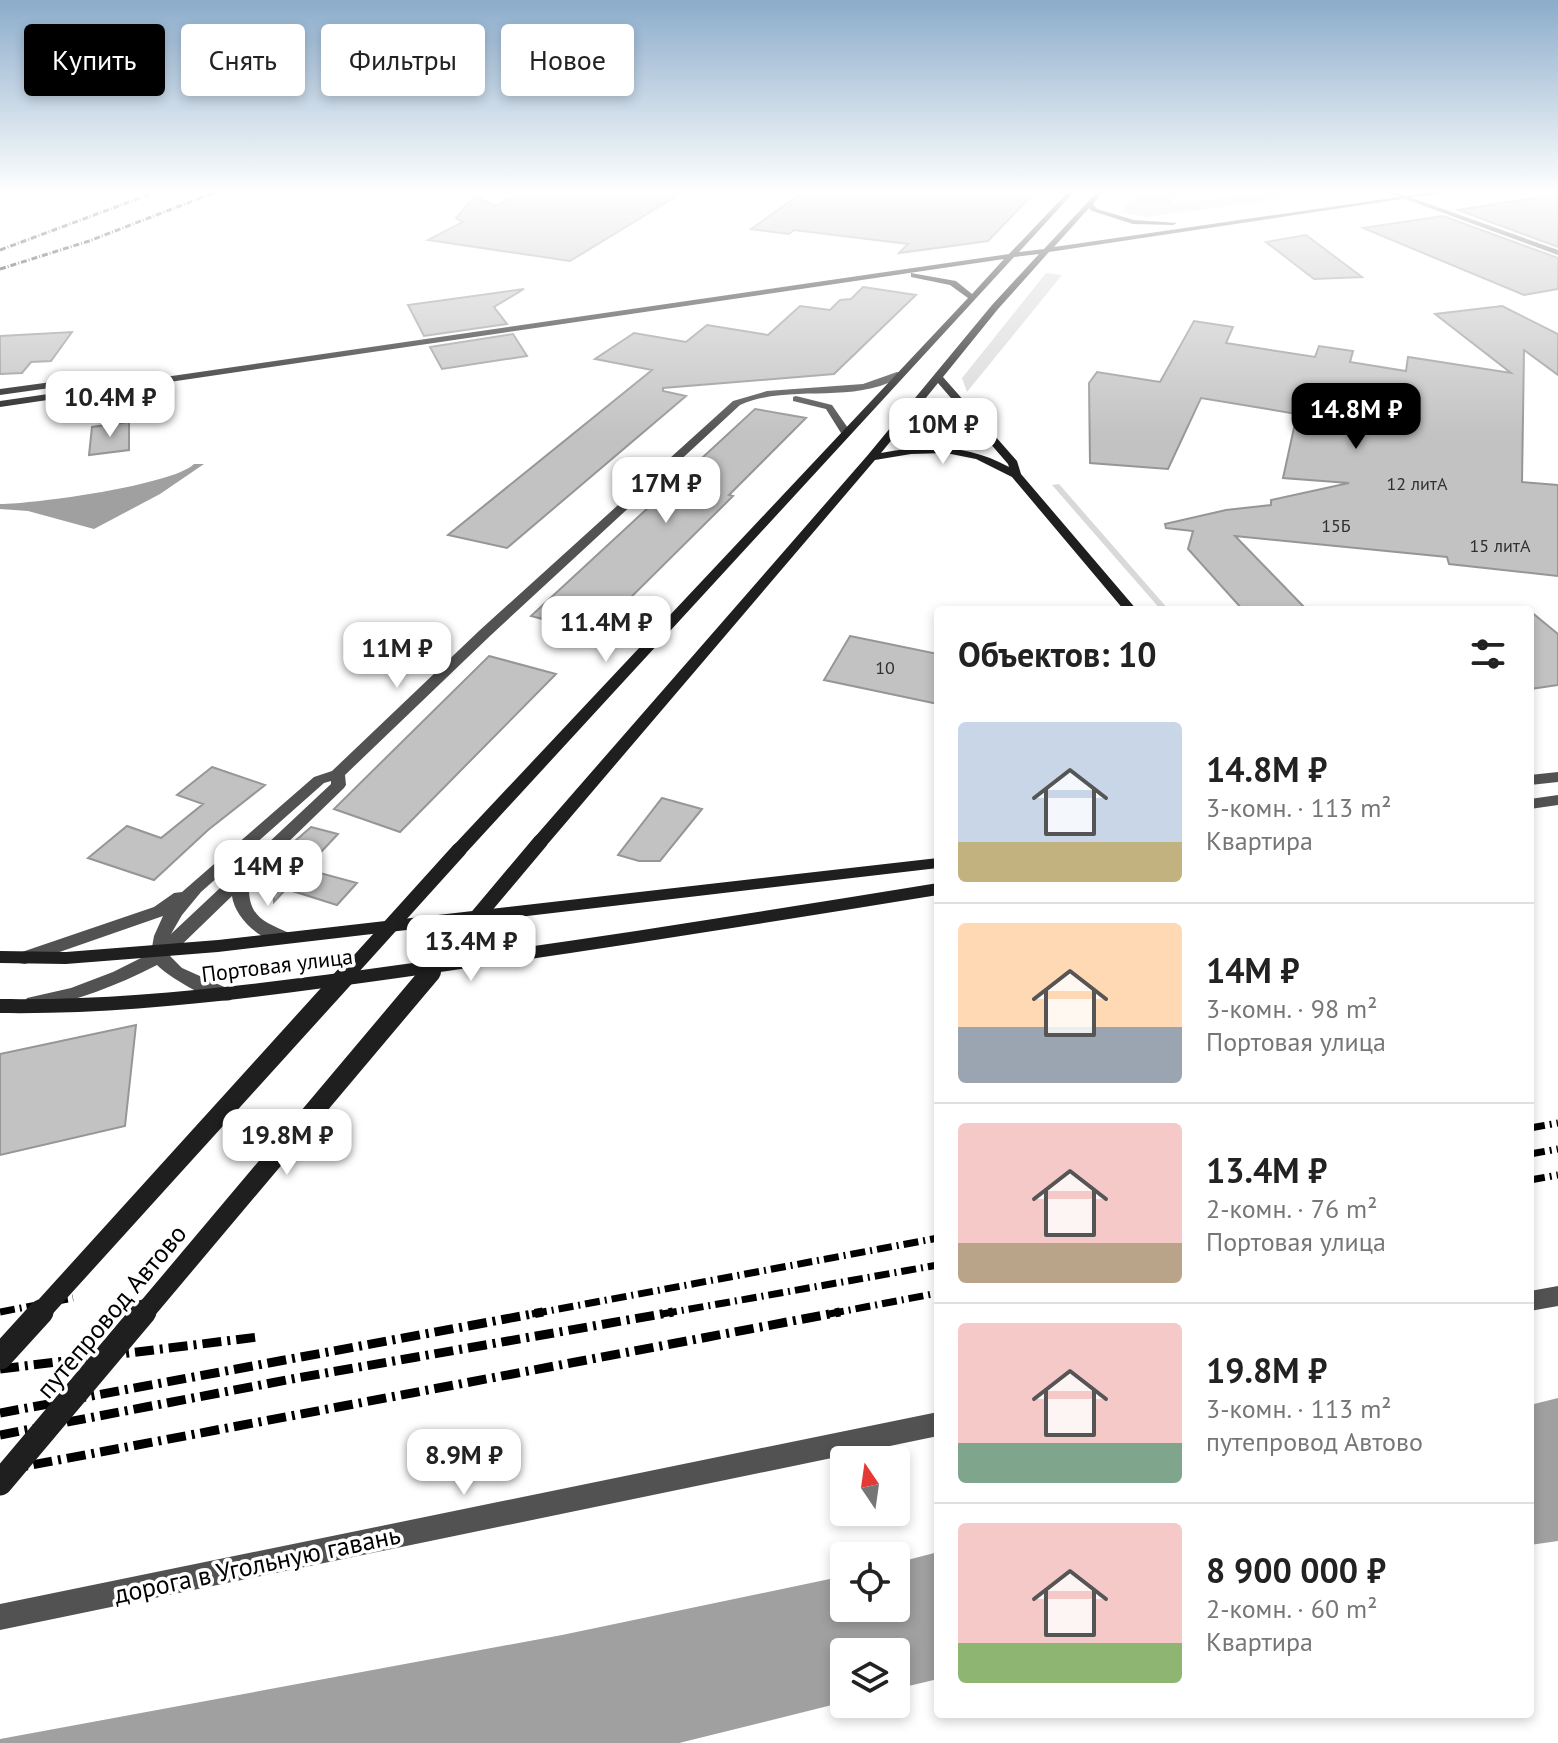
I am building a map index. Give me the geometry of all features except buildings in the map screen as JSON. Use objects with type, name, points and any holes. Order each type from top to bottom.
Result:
[{"type":"street","points":[[0,392],[826,273]]},
{"type":"street","points":[[0,404],[889,273]]},
{"type":"street","name":"путепровод Автово","points":[[0,1357],[459,850],[995,273]]},
{"type":"street","name":"путепровод Автово","points":[[0,1483],[540,842],[1027,273]]},
{"type":"street","points":[[885,274],[937,278],[960,287],[971,297]]},
{"type":"street","points":[[729,412],[731,404],[753,396],[858,388],[900,374]]},
{"type":"street","points":[[938,377],[1013,463],[1016,475]]},
{"type":"street","points":[[160,953],[166,925],[177,907],[195,888],[319,780],[337,774],[485,633],[729,412],[770,400],[804,400],[829,407],[845,431]]},
{"type":"street","points":[[871,458],[904,450],[955,449],[987,459],[1016,475],[1128,606]]},
{"type":"street","points":[[6,1007],[73,994],[119,977],[160,953],[339,785],[337,774]]},
{"type":"street","points":[[1534,780],[1558,777]]},
{"type":"street","points":[[1534,803],[1558,800]]},
{"type":"street","name":"Портовая улица","points":[[0,957],[160,953],[934,863]]},
{"type":"street","points":[[241,880],[239,898],[244,912],[256,926],[286,938]]},
{"type":"street","points":[[25,958],[160,911],[195,888]]},
{"type":"street","name":"Портовая улица","points":[[6,1007],[73,1007],[225,995],[564,949],[934,890]]},
{"type":"street","points":[[160,953],[176,973],[225,995]]},
{"type":"street","points":[[1534,1300],[1558,1296]]},
{"type":"street","name":"дорога в Угольную гавань","points":[[0,1617],[934,1425]]},
{"type":"shaded area","points":[[1046,273],[1062,275],[967,392],[962,378]]},
{"type":"shaded area","points":[[941,410],[948,410],[974,443],[919,439]]},
{"type":"shaded area","points":[[194,464],[204,464],[160,494],[94,529],[28,511],[0,509],[0,504],[42,501],[132,486],[181,472]]},
{"type":"shaded area","points":[[1059,484],[1166,606],[1158,606],[1052,485]]},
{"type":"shaded area","points":[[1558,1398],[1558,1541],[1534,1544],[1534,1404]]},
{"type":"shaded area","points":[[934,1553],[934,1680],[910,1686],[910,1638],[830,1638],[830,1705],[679,1743],[0,1743],[0,1739],[562,1635],[830,1579],[830,1622],[910,1622],[910,1559]]},
{"type":"railway","points":[[1534,1127],[1558,1123]]},
{"type":"railway","points":[[1534,1153],[1558,1149]]},
{"type":"railway","points":[[1534,1179],[1558,1175]]},
{"type":"railway","points":[[532,1314],[934,1239]]},
{"type":"railway","points":[[662,1314],[934,1266]]},
{"type":"railway","points":[[829,1314],[934,1294]]},
{"type":"railway","points":[[0,1312],[73,1298]]},
{"type":"railway","points":[[0,1413],[543,1312]]},
{"type":"railway","points":[[0,1435],[297,1378],[673,1312]]},
{"type":"railway","points":[[0,1471],[840,1312]]},
{"type":"railway","points":[[0,1369],[258,1337]]}]
